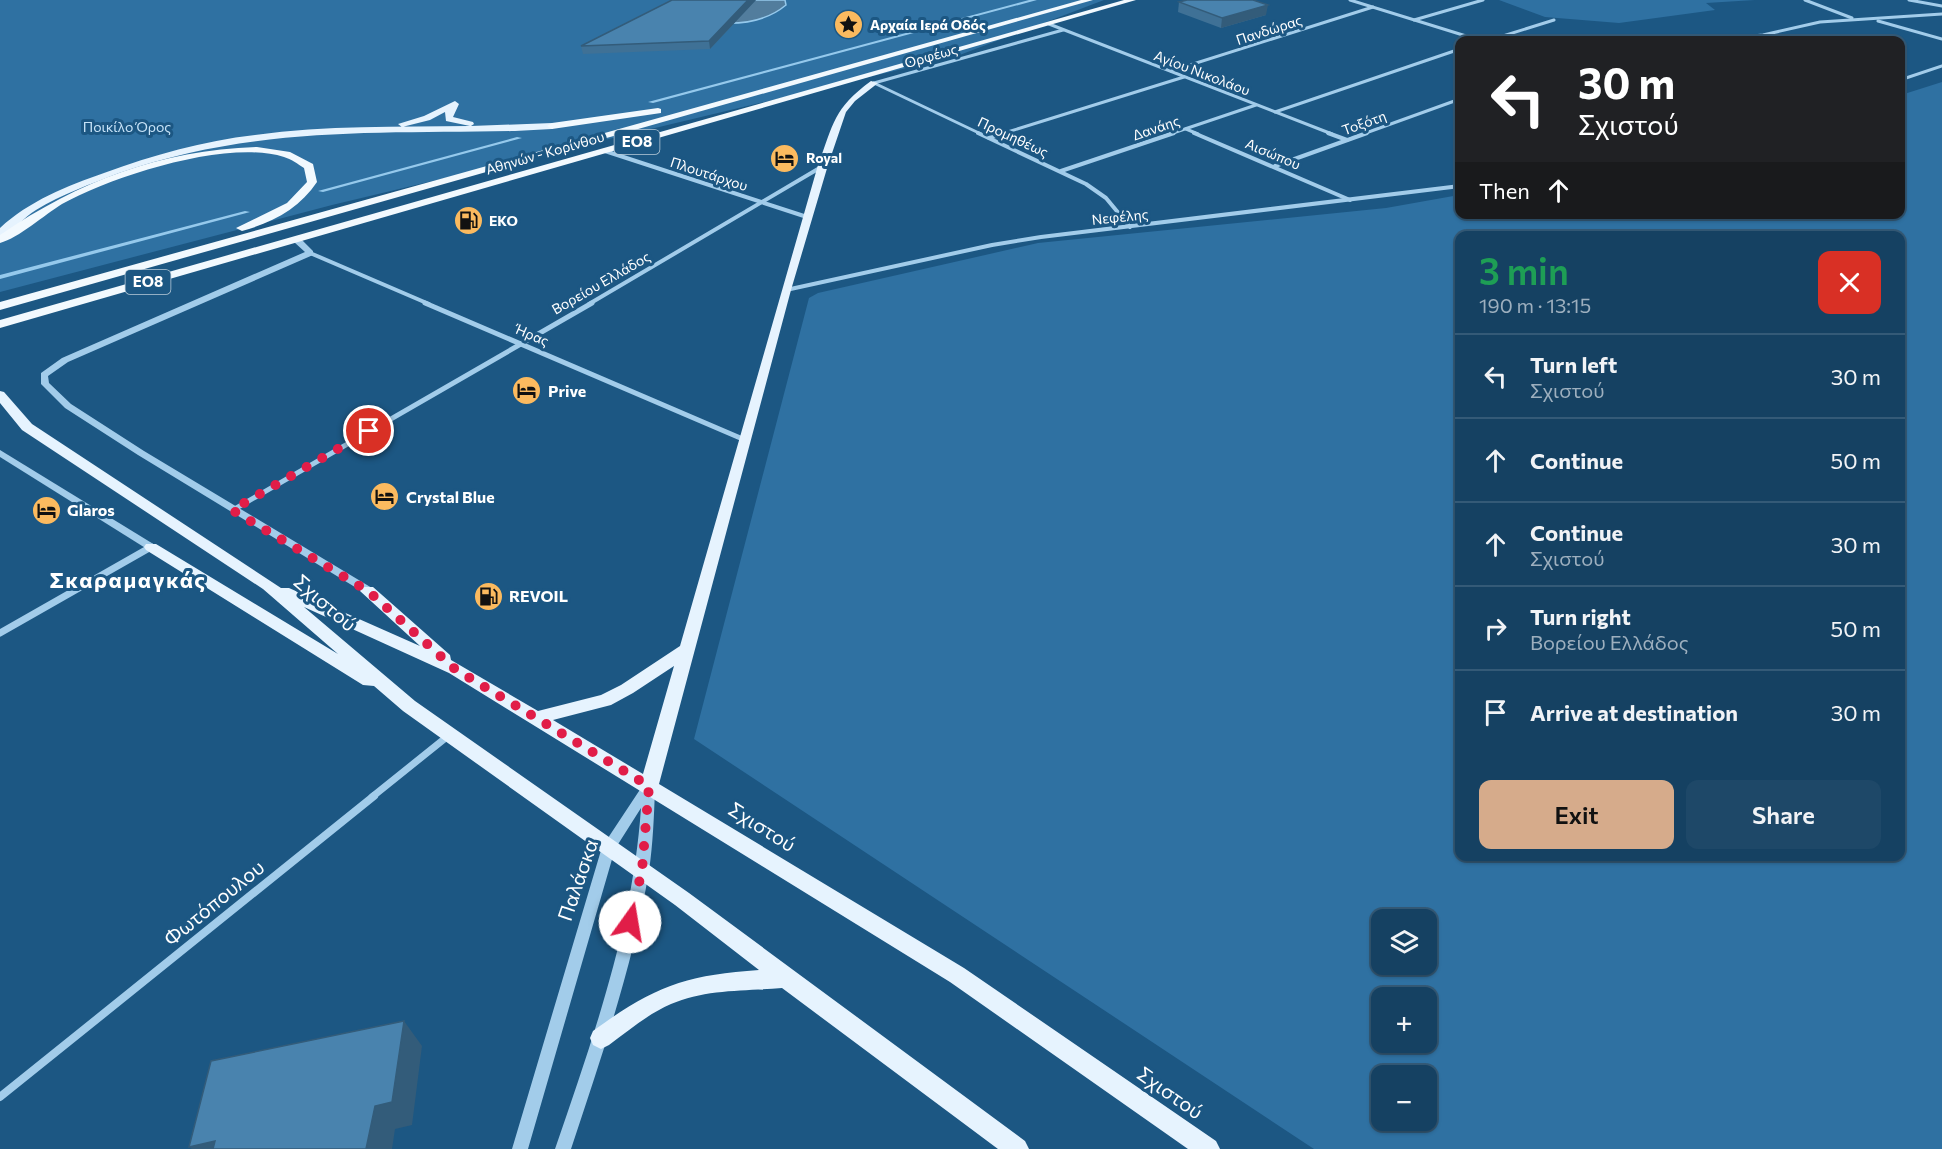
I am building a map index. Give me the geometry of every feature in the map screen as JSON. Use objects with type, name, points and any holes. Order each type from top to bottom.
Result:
[{"type":"highway","name":"Αθηνών - Κορίνθου","points":[[0,306],[1089,0]]},
{"type":"highway","name":"Αθηνών - Κορίνθου","points":[[0,324],[1132,0]]},
{"type":"highway","points":[[874,83],[977,45]]},
{"type":"highway","points":[[552,126],[728,101]]},
{"type":"highway","points":[[0,240],[78,193],[123,175],[178,159],[235,151],[278,152],[297,158],[312,171],[312,182],[308,190],[296,202],[270,217],[68,287]]},
{"type":"main road","points":[[649,786],[786,290],[823,165],[842,112],[852,99],[874,83]]},
{"type":"main road","points":[[356,131],[418,121],[455,104],[448,117],[457,122],[552,126]]},
{"type":"main road","points":[[0,234],[20,217],[60,194],[108,174],[164,156],[254,137],[356,131],[552,126]]},
{"type":"main road","name":"Σχιστού","points":[[0,395],[27,427],[267,585],[409,706],[642,870],[1017,1149]]},
{"type":"main road","points":[[151,547],[409,706]]},
{"type":"main road","name":"Σχιστού","points":[[267,585],[455,669],[957,975],[1208,1149]]},
{"type":"main road","points":[[368,591],[455,669]]},
{"type":"main road","points":[[536,718],[605,700],[627,689],[687,649]]},
{"type":"main road","points":[[601,1038],[643,1007],[673,993],[701,986],[785,978]]},
{"type":"street","points":[[1350,0],[1466,36]]},
{"type":"street","points":[[1413,20],[1483,0]]},
{"type":"street","points":[[1804,0],[1856,20]]},
{"type":"street","points":[[1909,0],[1942,6]]},
{"type":"street","name":"Πανδώρας","points":[[1170,71],[1373,7]]},
{"type":"street","points":[[1753,36],[1820,22],[1942,14]]},
{"type":"street","points":[[1503,36],[1554,20]]},
{"type":"street","points":[[1872,20],[1942,39]]},
{"type":"street","name":"Αγίου Νικολάου","points":[[1049,24],[1347,140]]},
{"type":"street","name":"Ορφέως","points":[[874,83],[1063,30]]},
{"type":"street","points":[[1275,112],[1455,51]]},
{"type":"street","points":[[1905,78],[1942,66]]},
{"type":"street","points":[[989,138],[1185,77]]},
{"type":"street","name":"Προμηθέως","points":[[874,83],[1061,171],[1106,198],[1130,227]]},
{"type":"street","name":"Τοξότη","points":[[1275,166],[1455,101]]},
{"type":"street","name":"Δανάης","points":[[1061,171],[1256,105]]},
{"type":"street","name":"Αισώπου","points":[[1186,129],[1352,201]]},
{"type":"street","name":"Πλουτάρχου","points":[[605,151],[807,217]]},
{"type":"street","name":"Βορείου Ελλάδος","points":[[232,510],[764,203],[823,165]]},
{"type":"street","name":"Νεφέλης","points":[[786,290],[992,245],[1455,187]]},
{"type":"street","name":"Ήρας","points":[[297,240],[310,253],[745,440]]},
{"type":"street","name":"Σχιστού","points":[[310,253],[65,360],[44,375],[45,384],[68,406],[232,510],[368,591]]},
{"type":"street","points":[[0,453],[151,547],[0,633]]},
{"type":"street","name":"Φωτόπουλου","points":[[0,1097],[450,734]]},
{"type":"street","points":[[562,1149],[601,1038],[642,870],[649,786]]},
{"type":"street","name":"Παλάσκα","points":[[520,1149],[609,847],[649,786]]},
{"type":"green space","name":"Ποικίλο Όρος","points":[[0,0],[1104,0],[957,56],[332,205],[0,292]]},
{"type":"green space","points":[[1499,0],[1755,0],[1706,3],[1715,10],[1619,23],[1545,17]]},
{"type":"green space","points":[[1942,82],[1942,1149],[1314,1149],[694,739],[809,298],[818,293],[1038,243],[1386,208],[1455,196],[1455,219],[1905,219],[1905,94]]},
{"type":"shaded area","points":[[675,0],[785,0],[786,5],[772,14],[740,23],[706,22],[657,12],[663,5]]},
{"type":"building","points":[[672,0],[748,0],[709,41],[581,46]]},
{"type":"building","points":[[1253,0],[1268,5],[1222,18],[1179,2]]},
{"type":"building","points":[[404,1021],[392,1102],[375,1106],[366,1149],[213,1149],[215,1141],[189,1147],[211,1061]]},
{"type":"waterway","points":[[651,102],[1035,0]]},
{"type":"waterway","points":[[321,191],[519,138]]},
{"type":"waterway","points":[[0,277],[247,212]]},
{"type":"place","name":"Αρχαία Ιερά Οδός","points":[[849,25]]},
{"type":"place","name":"Royal","points":[[785,158]]},
{"type":"place","name":"EKO","points":[[468,221]]},
{"type":"place","name":"Prive","points":[[527,391]]},
{"type":"place","name":"Crystal Blue","points":[[385,497]]},
{"type":"place","name":"Glaros","points":[[46,510]]},
{"type":"place","name":"REVOIL","points":[[488,596]]},
{"type":"district","name":"Σκαραμαγκάς","points":[[128,580]]},
{"type":"route","points":[[369,431],[232,510],[368,591],[455,669],[649,786],[642,870],[630,922]]}]
